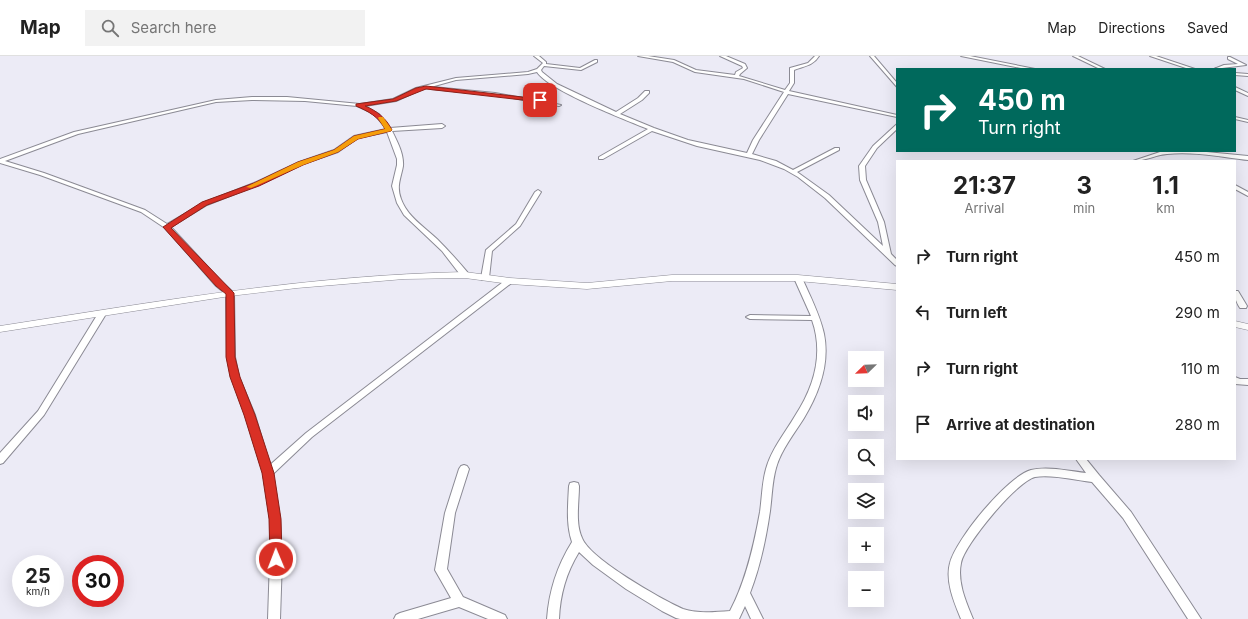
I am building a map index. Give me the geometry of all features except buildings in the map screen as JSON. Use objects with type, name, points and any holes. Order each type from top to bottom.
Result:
[{"type":"main road","points":[[0,330],[230,293],[297,285],[404,276],[464,275],[586,286],[672,278],[798,278],[896,288]]},
{"type":"main road","points":[[1236,324],[1248,327]]},
{"type":"street","points":[[536,56],[544,60],[544,65]]},
{"type":"street","points":[[640,56],[674,61],[694,71],[737,77],[764,83],[786,92],[896,116]]},
{"type":"street","points":[[722,56],[744,65],[745,68],[738,73],[737,77]]},
{"type":"street","points":[[749,155],[756,140],[792,83],[792,69],[810,63],[816,59],[817,56]]},
{"type":"street","points":[[872,56],[896,85]]},
{"type":"street","points":[[963,56],[1028,68]]},
{"type":"street","points":[[1075,56],[1101,68]]},
{"type":"street","points":[[1152,56],[1190,68]]},
{"type":"street","points":[[1174,56],[1182,65]]},
{"type":"street","points":[[1230,58],[1246,65]]},
{"type":"street","points":[[0,161],[34,147],[76,133],[216,101],[238,99],[288,99],[358,105],[394,100],[418,89],[460,79],[528,73],[539,70],[544,65],[581,68],[596,61]]},
{"type":"street","points":[[1218,68],[1246,65]]},
{"type":"street","points":[[539,70],[540,73],[555,85],[616,114],[652,129],[702,146],[749,155],[769,161],[793,172],[822,191],[896,263]]},
{"type":"street","points":[[1236,74],[1248,75]]},
{"type":"street","points":[[426,87],[495,94],[559,105]]},
{"type":"street","points":[[1236,88],[1248,95]]},
{"type":"street","points":[[616,114],[640,99],[646,92]]},
{"type":"street","points":[[1236,92],[1243,92]]},
{"type":"street","points":[[358,105],[373,112],[386,124],[389,130],[400,160],[395,190],[401,206],[409,218],[436,242],[464,275]]},
{"type":"street","points":[[1236,118],[1248,121]]},
{"type":"street","points":[[167,227],[205,204],[256,184],[301,163],[336,151],[356,137],[389,130],[442,126]]},
{"type":"street","points":[[888,254],[881,222],[863,180],[862,166],[875,147],[896,127]]},
{"type":"street","points":[[601,158],[652,129]]},
{"type":"street","points":[[793,172],[838,149]]},
{"type":"street","points":[[1139,160],[1165,152],[1182,152],[1248,158]]},
{"type":"street","points":[[1198,154],[1205,160]]},
{"type":"street","points":[[0,161],[42,174],[143,211],[167,227],[219,284],[230,293],[231,357],[233,370],[268,473],[275,519],[276,559],[274,619]]},
{"type":"street","points":[[1236,188],[1248,194]]},
{"type":"street","points":[[485,278],[488,250],[518,225],[538,192]]},
{"type":"street","points":[[574,486],[575,534],[578,543],[586,552],[641,592],[690,617],[733,618],[744,593],[763,522],[774,459],[802,413],[818,376],[822,355],[821,338],[815,318],[798,278]]},
{"type":"street","points":[[268,473],[309,435],[510,280]]},
{"type":"street","points":[[1236,295],[1242,306]]},
{"type":"street","points":[[0,460],[41,413],[102,314]]},
{"type":"street","points":[[750,317],[815,318]]},
{"type":"street","points":[[1236,381],[1248,382]]},
{"type":"street","points":[[1082,460],[1126,515],[1195,619]]},
{"type":"street","points":[[464,469],[450,513],[441,570],[459,601],[501,619]]},
{"type":"street","points":[[968,619],[960,603],[955,578],[955,563],[959,551],[975,528],[1008,491],[1022,478],[1031,473],[1095,478]]},
{"type":"street","points":[[553,619],[553,600],[560,578],[568,558],[578,543]]},
{"type":"street","points":[[744,593],[757,619]]},
{"type":"street","points":[[400,619],[459,601]]},
{"type":"slow traffic","points":[[249,187],[301,163],[336,151],[356,137],[389,130],[381,118]]},
{"type":"route","points":[[276,559],[275,519],[268,473],[250,415],[235,377],[231,357],[229,308],[230,293],[219,284],[167,227],[205,204],[256,184],[301,163],[336,151],[356,137],[389,130],[380,117],[367,108],[358,105],[388,102],[426,87],[540,100]]}]
